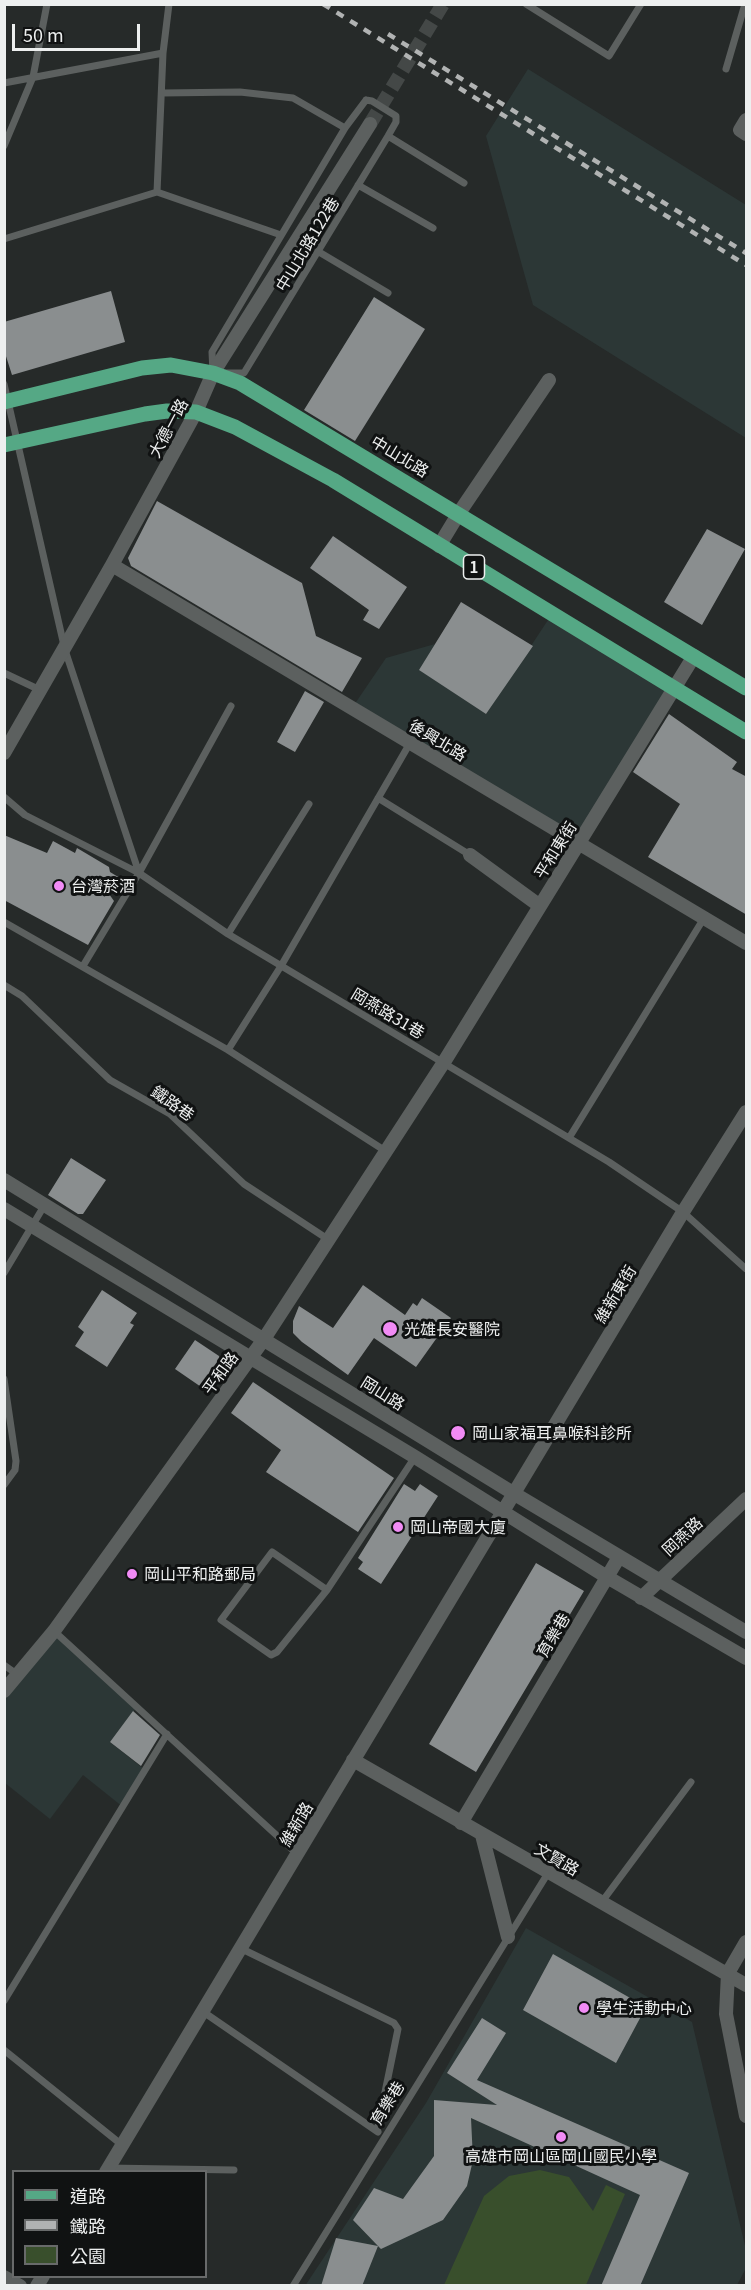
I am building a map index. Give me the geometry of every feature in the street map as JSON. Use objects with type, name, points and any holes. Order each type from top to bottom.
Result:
[{"type":"main road","name":"中山北路","points":[[6,401],[142,368],[171,365],[213,373],[240,383],[271,399],[747,688]]},
{"type":"main road","name":"1","points":[[10,443],[144,414],[196,412],[236,427],[333,480],[747,732]]},
{"type":"street","name":"大德一路","points":[[4,753],[66,650],[196,412],[213,373],[370,124]]},
{"type":"street","points":[[440,546],[459,513],[549,380]]},
{"type":"street","name":"後興北路","points":[[112,565],[747,944]]},
{"type":"street","name":"平和東街","points":[[444,1062],[694,656]]},
{"type":"street","points":[[470,855],[540,906]]},
{"type":"street","name":"平和路","points":[[4,1691],[54,1631],[251,1358],[444,1062]]},
{"type":"street","name":"維新東街","points":[[513,1493],[683,1212],[747,1113]]},
{"type":"street","name":"岡山路","points":[[4,1180],[513,1493],[747,1632]]},
{"type":"street","points":[[4,1209],[415,1457],[641,1598],[747,1658]]},
{"type":"street","name":"維新路","points":[[107,2170],[513,1493]]},
{"type":"street","name":"岡燕路","points":[[641,1598],[747,1499]]},
{"type":"street","name":"育樂巷","points":[[461,1823],[619,1557]]},
{"type":"street","name":"文賢路","points":[[353,1760],[747,1985]]},
{"type":"street","points":[[482,1835],[508,1937]]},
{"type":"street","points":[[747,1942],[728,1973],[726,2014],[747,2116]]},
{"type":"street","points":[[4,2277],[20,2286]]},
{"type":"lane","points":[[4,146],[33,77],[47,4]]},
{"type":"lane","points":[[157,192],[163,53],[169,4]]},
{"type":"lane","points":[[526,4],[609,56],[641,4]]},
{"type":"lane","points":[[726,69],[745,4]]},
{"type":"lane","points":[[4,83],[163,53]]},
{"type":"lane","points":[[162,93],[240,92],[293,98],[345,128],[212,352],[213,373]]},
{"type":"lane","name":"中山北路122巷","points":[[213,373],[244,373],[388,136],[396,122],[396,116],[366,100],[345,128]]},
{"type":"lane","points":[[388,136],[464,183]]},
{"type":"lane","points":[[358,185],[433,228]]},
{"type":"lane","points":[[4,239],[157,192],[281,235]]},
{"type":"lane","points":[[319,252],[388,293]]},
{"type":"lane","points":[[4,384],[10,443],[66,650],[139,873]]},
{"type":"lane","points":[[4,672],[42,691]]},
{"type":"lane","points":[[83,966],[139,873],[231,706]]},
{"type":"lane","points":[[228,1050],[281,966],[410,743]]},
{"type":"lane","name":"岡燕路31巷","points":[[4,797],[25,815],[139,873],[228,934],[569,1138],[683,1212],[747,1269]]},
{"type":"lane","points":[[378,798],[470,855]]},
{"type":"lane","points":[[228,934],[309,804]]},
{"type":"lane","points":[[569,1138],[704,918]]},
{"type":"lane","points":[[4,922],[228,1050],[387,1152]]},
{"type":"lane","name":"鐵路巷","points":[[4,985],[22,996],[110,1080],[170,1114],[244,1184],[329,1240]]},
{"type":"lane","points":[[4,1273],[34,1227],[44,1206]]},
{"type":"lane","points":[[4,1379],[16,1461],[15,1470],[4,1485]]},
{"type":"lane","points":[[327,1590],[272,1552],[221,1620],[271,1655],[278,1652],[327,1590],[415,1457]]},
{"type":"lane","points":[[54,1631],[297,1854]]},
{"type":"lane","points":[[4,1665],[18,1675]]},
{"type":"lane","points":[[4,2001],[167,1734]]},
{"type":"lane","points":[[601,1903],[691,1782]]},
{"type":"lane","name":"育樂巷","points":[[293,2286],[548,1873]]},
{"type":"lane","points":[[240,1948],[394,2023],[398,2029],[377,2131]]},
{"type":"lane","points":[[202,2012],[385,2137]]},
{"type":"lane","points":[[4,2050],[122,2145]]},
{"type":"lane","points":[[107,2170],[234,2170]]},
{"type":"shaded area","points":[[528,69],[746,205],[746,438],[533,305],[486,136]]},
{"type":"shaded area","points":[[552,614],[674,688],[584,846],[352,708],[386,658],[435,644],[420,670],[486,714]]},
{"type":"shaded area","points":[[54,1631],[137,1707],[110,1742],[145,1770],[123,1807],[83,1775],[50,1819],[5,1783],[5,1691]]},
{"type":"shaded area","name":"高雄市岡山區岡山國民小學","points":[[526,1928],[692,2022],[746,2250],[746,2268],[737,2285],[305,2286],[426,2103]]},
{"type":"green space","points":[[540,2170],[569,2177],[593,2211],[606,2185],[625,2194],[586,2285],[444,2285],[484,2196],[509,2176]]},
{"type":"building","points":[[111,291],[125,342],[12,375],[4,350],[4,322]]},
{"type":"building","points":[[374,297],[425,329],[355,441],[304,410]]},
{"type":"building","points":[[157,501],[302,583],[316,636],[362,658],[342,692],[131,566],[128,558]]},
{"type":"building","points":[[707,529],[745,549],[702,625],[664,602]]},
{"type":"building","points":[[333,536],[407,587],[379,629],[363,620],[369,610],[310,568]]},
{"type":"building","points":[[461,602],[533,646],[486,714],[419,670]]},
{"type":"building","points":[[305,691],[324,702],[295,752],[277,742]]},
{"type":"building","points":[[669,714],[737,762],[732,769],[747,777],[747,915],[648,857],[680,804],[633,772]]},
{"type":"building","name":"台灣菸酒","points":[[4,835],[47,853],[53,841],[75,853],[77,848],[109,867],[110,872],[120,878],[109,894],[114,901],[88,945],[4,900]]},
{"type":"building","points":[[71,1158],[106,1180],[83,1214],[78,1214],[48,1195]]},
{"type":"building","name":"光雄長安醫院","points":[[363,1285],[405,1315],[413,1303],[417,1306],[422,1298],[451,1318],[416,1367],[374,1338],[348,1375],[293,1333],[293,1321],[299,1306],[333,1328]]},
{"type":"building","points":[[102,1290],[137,1313],[130,1323],[134,1325],[107,1367],[75,1346],[84,1332],[78,1327]]},
{"type":"building","points":[[195,1340],[219,1356],[223,1369],[207,1391],[175,1369]]},
{"type":"building","points":[[253,1382],[394,1478],[358,1532],[266,1472],[281,1450],[231,1413]]},
{"type":"building","name":"岡山帝國大廈","points":[[404,1484],[415,1491],[420,1484],[438,1496],[381,1584],[358,1569],[363,1562],[358,1558]]},
{"type":"building","points":[[536,1563],[584,1591],[476,1772],[429,1744]]},
{"type":"building","points":[[133,1711],[160,1735],[141,1766],[110,1742]]},
{"type":"building","name":"學生活動中心","points":[[553,1954],[646,2007],[616,2063],[523,2010]]},
{"type":"building","points":[[482,2018],[506,2033],[477,2080],[689,2173],[640,2286],[601,2286],[640,2195],[471,2118],[473,2160],[467,2186],[443,2220],[381,2249],[353,2220],[374,2188],[403,2199],[434,2156],[434,2100],[497,2105],[447,2073]]},
{"type":"building","points":[[336,2238],[378,2246],[362,2286],[321,2286]]},
{"type":"tunnel","points":[[370,124],[443,4]]},
{"type":"railway","points":[[323,4],[746,265]]},
{"type":"railway","points":[[388,34],[746,253]]},
{"type":"place","name":"台灣菸酒","points":[[59,886]]},
{"type":"place","name":"光雄長安醫院","points":[[390,1329]]},
{"type":"place","name":"岡山家福耳鼻喉科診所","points":[[458,1433]]},
{"type":"place","name":"岡山帝國大廈","points":[[398,1527]]},
{"type":"place","name":"岡山平和路郵局","points":[[132,1574]]},
{"type":"place","name":"學生活動中心","points":[[584,2008]]},
{"type":"place","name":"高雄市岡山區岡山國民小學","points":[[561,2137]]}]
